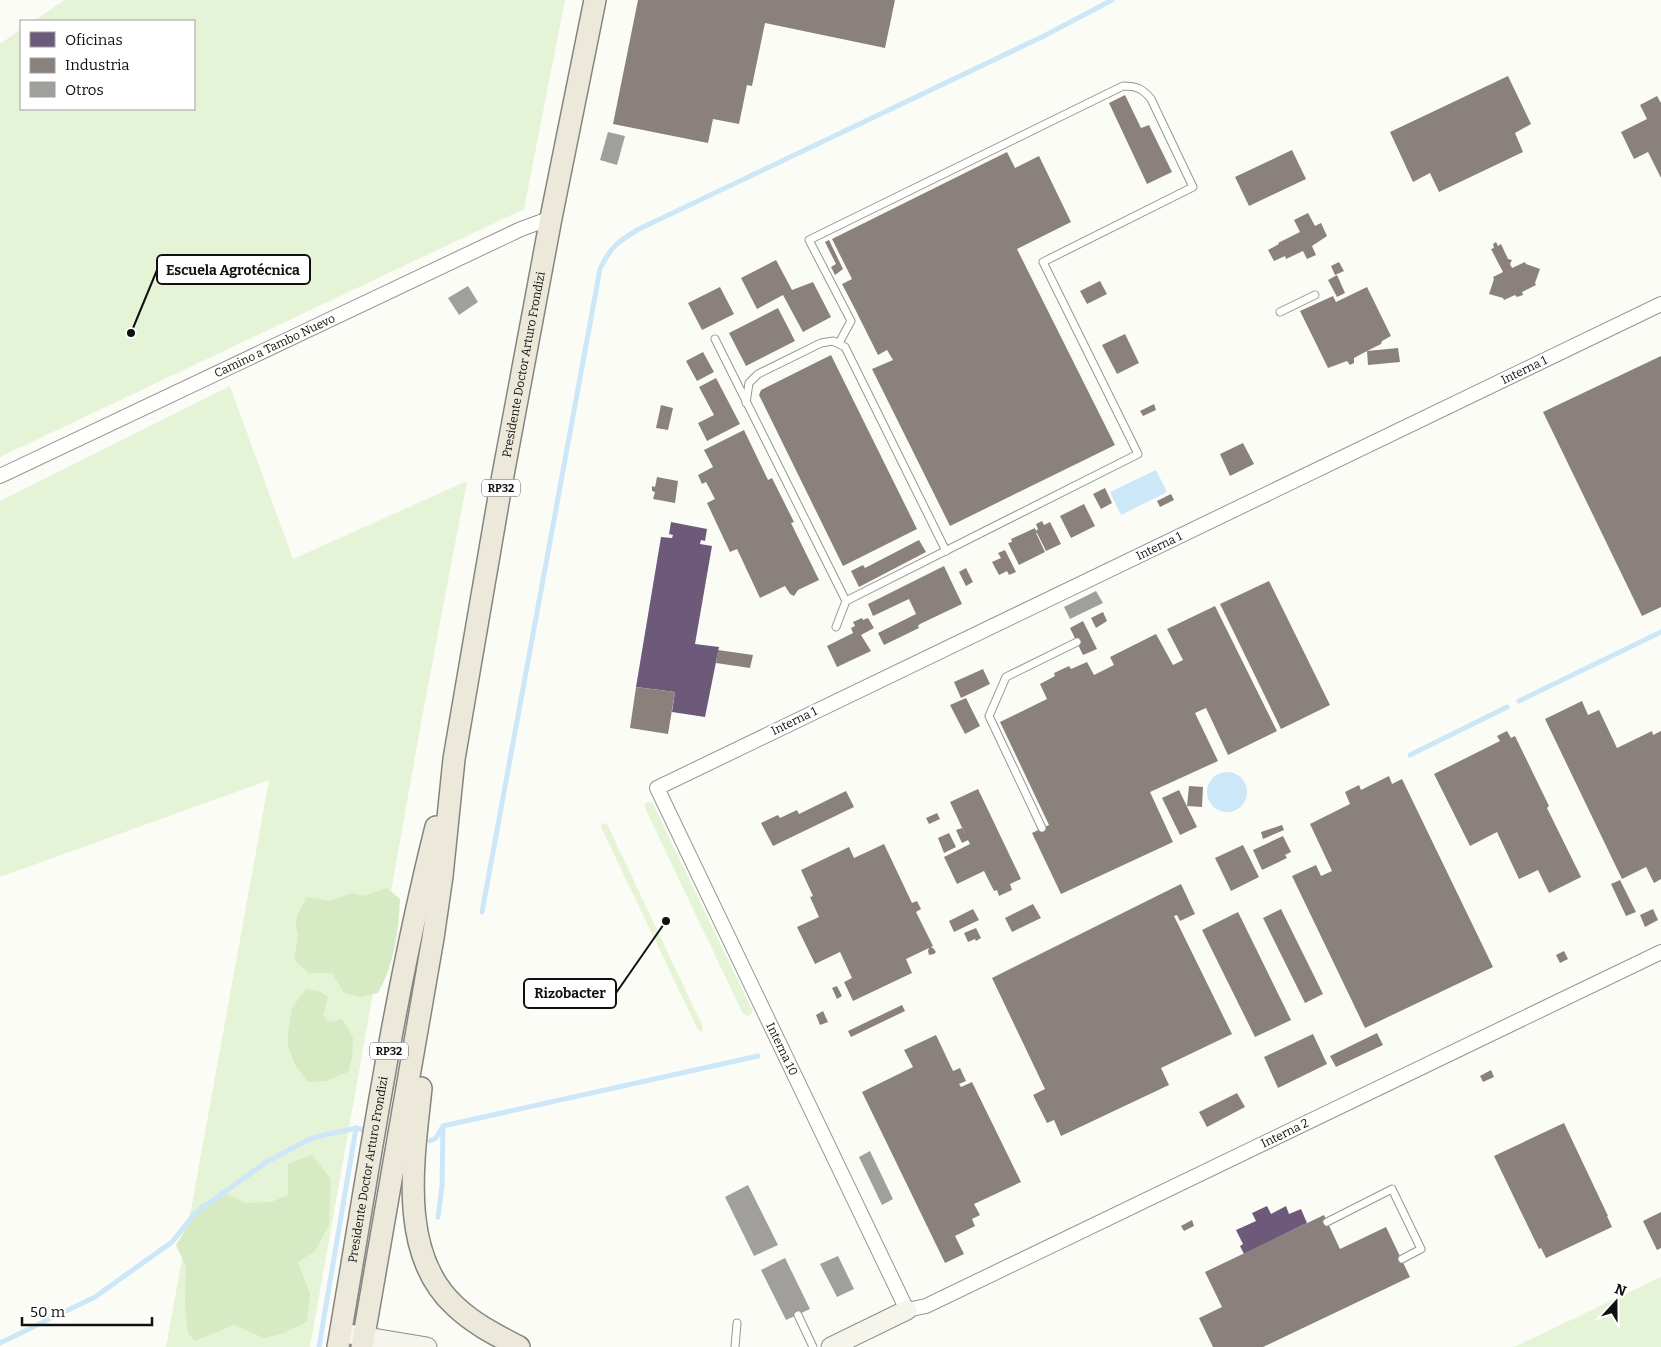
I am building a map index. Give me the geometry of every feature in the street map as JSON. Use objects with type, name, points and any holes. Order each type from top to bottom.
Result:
[{"type":"main road","name":"Presidente Doctor Arturo Frondizi","points":[[352,1342],[433,938],[442,876],[454,759],[551,218],[595,0]]},
{"type":"main road","name":"Presidente Doctor Arturo Frondizi","points":[[352,1342],[398,998],[425,872],[454,759]]},
{"type":"main road","points":[[433,938],[414,1160],[414,1207],[419,1241],[429,1269],[439,1287],[453,1304],[468,1318],[519,1347]]},
{"type":"street","name":"Camino a Tambo Nuevo","points":[[0,476],[521,229],[551,218]]},
{"type":"street","name":"Interna 1","points":[[657,788],[1661,304]]},
{"type":"street","name":"Interna 10","points":[[657,788],[907,1310]]},
{"type":"street","name":"Interna 2","points":[[907,1310],[926,1306],[1661,952]]},
{"type":"street","points":[[831,1347],[907,1310]]},
{"type":"street","points":[[352,1342],[427,1347]]},
{"type":"lane","points":[[836,627],[846,601],[1138,454],[1043,262],[1193,187],[1151,99],[1144,90],[1134,86],[1123,86],[809,240],[850,321],[839,343]]},
{"type":"lane","points":[[1280,312],[1315,295]]},
{"type":"lane","points":[[715,340],[846,601]]},
{"type":"lane","points":[[746,403],[749,382],[758,374],[821,343],[839,343],[848,351],[946,551]]},
{"type":"lane","points":[[1042,828],[989,716],[1006,677],[1077,642]]},
{"type":"lane","points":[[1327,1222],[1392,1189],[1421,1249],[1402,1259]]},
{"type":"lane","points":[[798,1315],[813,1347]]},
{"type":"lane","points":[[735,1347],[737,1323]]},
{"type":"green space","points":[[65,0],[565,0],[524,209],[0,457],[0,44],[20,30],[20,110],[195,110],[195,20],[35,20]]},
{"type":"green space","points":[[230,386],[293,559],[467,481],[423,712],[310,1347],[166,1347],[269,780],[0,877],[0,501]]},
{"type":"green space","points":[[649,801],[653,804],[752,1010],[752,1013],[748,1016],[743,1014],[645,808],[645,804]]},
{"type":"green space","points":[[604,823],[607,824],[703,1027],[702,1032],[698,1030],[601,827]]},
{"type":"green space","points":[[387,888],[400,899],[398,923],[392,959],[378,993],[361,997],[344,993],[332,973],[309,973],[295,961],[298,937],[296,922],[307,897],[330,901],[352,893],[363,896]]},
{"type":"green space","points":[[306,989],[319,991],[328,997],[323,1015],[329,1022],[342,1019],[353,1037],[352,1058],[348,1072],[326,1081],[308,1082],[295,1065],[288,1045],[292,1008]]},
{"type":"green space","points":[[312,1155],[331,1179],[329,1225],[315,1251],[298,1262],[310,1294],[307,1322],[281,1334],[264,1338],[234,1325],[195,1341],[188,1333],[185,1303],[186,1267],[176,1245],[200,1205],[227,1194],[246,1203],[271,1202],[288,1195],[288,1164]]},
{"type":"green space","points":[[1661,1277],[1661,1347],[1514,1347]]},
{"type":"water","points":[[1156,470],[1167,492],[1121,515],[1110,492]]},
{"type":"water","points":[[1231,772],[1238,775],[1244,781],[1247,792],[1246,800],[1238,809],[1231,812],[1223,812],[1216,809],[1208,800],[1207,788],[1210,781],[1219,773]]},
{"type":"building: Oficinas","points":[[671,522],[707,529],[705,541],[701,540],[700,544],[712,546],[695,644],[719,647],[705,717],[672,712],[675,692],[636,687],[661,537],[672,538],[673,535],[669,534]]},
{"type":"building: Oficinas","points":[[1267,1206],[1271,1214],[1286,1206],[1289,1214],[1301,1209],[1307,1223],[1244,1254],[1240,1246],[1243,1244],[1236,1230],[1256,1221],[1252,1213]]},
{"type":"building: Industria","points":[[638,0],[895,0],[885,48],[765,23],[752,86],[747,85],[739,124],[713,119],[708,143],[613,124]]},
{"type":"building: Industria","points":[[1508,76],[1531,124],[1515,133],[1523,152],[1439,192],[1430,173],[1413,182],[1390,132]]},
{"type":"building: Industria","points":[[1125,95],[1141,128],[1149,125],[1172,172],[1147,184],[1109,103]]},
{"type":"building: Industria","points":[[1657,96],[1661,103],[1661,178],[1648,152],[1634,159],[1621,132],[1647,119],[1640,105]]},
{"type":"building: Industria","points":[[1292,150],[1306,179],[1249,206],[1235,177]]},
{"type":"building: Industria","points":[[1007,152],[1015,168],[1039,156],[1071,222],[1017,249],[1115,445],[950,526],[872,369],[893,360],[887,350],[878,355],[842,284],[852,279],[832,239]]},
{"type":"building: Industria","points":[[1308,213],[1315,226],[1321,223],[1327,236],[1312,246],[1316,255],[1307,259],[1303,251],[1286,259],[1285,256],[1274,261],[1268,250],[1300,232],[1294,220]]},
{"type":"building: Industria","points":[[829,240],[843,269],[835,275],[831,267],[836,264],[825,242]]},
{"type":"building: Industria","points":[[1496,242],[1498,246],[1501,244],[1508,259],[1512,260],[1510,264],[1512,268],[1525,262],[1540,269],[1536,285],[1522,292],[1523,295],[1517,297],[1515,295],[1504,300],[1489,294],[1493,277],[1503,272],[1491,249],[1494,248],[1493,244]]},
{"type":"building: Industria","points":[[776,260],[792,290],[813,282],[831,317],[803,332],[783,295],[757,309],[741,278]]},
{"type":"building: Industria","points":[[1339,262],[1344,271],[1335,275],[1331,266]]},
{"type":"building: Industria","points":[[1337,275],[1345,293],[1337,297],[1328,280]]},
{"type":"building: Industria","points":[[1100,281],[1107,294],[1087,304],[1080,291]]},
{"type":"building: Industria","points":[[720,287],[734,314],[702,330],[688,303]]},
{"type":"building: Industria","points":[[1367,287],[1391,336],[1382,341],[1381,344],[1354,358],[1354,363],[1350,365],[1347,361],[1328,368],[1300,311],[1333,296],[1336,302]]},
{"type":"building: Industria","points":[[778,308],[795,341],[746,366],[729,333]]},
{"type":"building: Industria","points":[[1125,334],[1139,363],[1117,374],[1102,345]]},
{"type":"building: Industria","points":[[1398,348],[1400,362],[1368,365],[1367,351]]},
{"type":"building: Industria","points":[[703,352],[714,372],[697,381],[686,361]]},
{"type":"building: Industria","points":[[831,355],[917,529],[843,566],[759,395],[761,390]]},
{"type":"building: Industria","points":[[1661,356],[1661,607],[1642,616],[1543,412]]},
{"type":"building: Industria","points":[[716,378],[740,424],[707,441],[698,423],[714,415],[699,387]]},
{"type":"building: Industria","points":[[1154,404],[1156,410],[1143,416],[1140,411]]},
{"type":"building: Industria","points":[[661,405],[673,408],[668,430],[656,428]]},
{"type":"building: Industria","points":[[744,430],[768,480],[772,478],[794,522],[791,523],[819,580],[798,590],[794,596],[790,594],[785,586],[760,598],[737,549],[730,552],[707,503],[715,499],[706,482],[702,484],[698,475],[713,467],[704,450]]},
{"type":"building: Industria","points":[[1243,443],[1254,464],[1230,476],[1220,454]]},
{"type":"building: Industria","points":[[657,477],[678,481],[675,503],[653,499],[655,492],[652,491],[652,486],[655,487]]},
{"type":"building: Industria","points":[[1105,488],[1112,503],[1101,509],[1093,494]]},
{"type":"building: Industria","points":[[1171,494],[1174,500],[1160,507],[1157,501]]},
{"type":"building: Industria","points":[[1084,504],[1095,526],[1071,538],[1060,516]]},
{"type":"building: Industria","points":[[1042,521],[1044,525],[1050,522],[1061,544],[1046,551],[1036,533],[1045,552],[1019,565],[1008,543],[1012,542],[1011,539],[1035,528],[1036,531],[1038,529],[1036,524]]},
{"type":"building: Industria","points":[[919,540],[926,552],[859,587],[851,571],[863,565],[865,568]]},
{"type":"building: Industria","points":[[1005,550],[1016,572],[1009,575],[1007,571],[999,575],[992,562],[1001,558],[998,553]]},
{"type":"building: Industria","points":[[944,566],[962,604],[920,624],[919,628],[884,645],[878,633],[916,614],[909,599],[873,616],[868,604]]},
{"type":"building: Industria","points":[[966,568],[973,582],[966,586],[959,572]]},
{"type":"building: Industria","points":[[1269,581],[1330,705],[1281,729],[1220,604]]},
{"type":"building: Industria","points":[[1215,606],[1277,731],[1228,755],[1206,708],[1195,713],[1218,761],[1150,792],[1173,842],[1061,894],[1032,833],[1049,825],[1000,722],[1047,699],[1040,684],[1055,676],[1054,673],[1069,666],[1071,669],[1087,662],[1094,675],[1114,665],[1110,657],[1156,634],[1173,665],[1183,660],[1167,629]]},
{"type":"building: Industria","points":[[1103,612],[1107,621],[1096,628],[1091,618]]},
{"type":"building: Industria","points":[[862,618],[863,620],[868,618],[874,628],[861,635],[871,651],[837,667],[827,646],[853,633],[851,628],[855,626],[853,622]]},
{"type":"building: Industria","points":[[1083,621],[1097,649],[1083,655],[1070,628]]},
{"type":"building: Industria","points":[[718,650],[753,655],[750,668],[716,663]]},
{"type":"building: Industria","points":[[983,669],[990,684],[961,698],[954,682]]},
{"type":"building: Industria","points":[[636,687],[675,692],[668,734],[630,728]]},
{"type":"building: Industria","points":[[966,698],[980,726],[965,734],[950,705]]},
{"type":"building: Industria","points":[[1582,701],[1588,715],[1599,710],[1617,748],[1652,731],[1653,735],[1661,731],[1661,879],[1654,883],[1646,867],[1622,879],[1545,719]]},
{"type":"building: Industria","points":[[1507,731],[1511,738],[1515,736],[1549,806],[1547,808],[1581,877],[1549,893],[1538,870],[1519,879],[1497,832],[1470,846],[1434,774],[1500,741],[1497,736]]},
{"type":"building: Industria","points":[[1389,776],[1392,784],[1402,779],[1493,967],[1365,1028],[1292,876],[1316,865],[1321,876],[1332,871],[1310,824],[1350,804],[1345,792],[1359,785],[1361,790]]},
{"type":"building: Industria","points":[[1189,786],[1203,787],[1202,807],[1187,806]]},
{"type":"building: Industria","points":[[978,789],[1021,879],[1010,884],[1012,890],[999,896],[997,890],[994,891],[984,871],[957,884],[944,857],[970,844],[968,840],[962,843],[956,830],[962,828],[966,836],[950,802]]},
{"type":"building: Industria","points":[[1179,790],[1197,827],[1180,835],[1162,798]]},
{"type":"building: Industria","points":[[846,791],[854,807],[773,846],[761,823],[778,815],[780,818],[797,810],[799,814]]},
{"type":"building: Industria","points":[[937,813],[940,819],[929,824],[926,818]]},
{"type":"building: Industria","points":[[1282,825],[1284,830],[1263,839],[1261,832]]},
{"type":"building: Industria","points":[[949,833],[956,847],[944,853],[938,838]]},
{"type":"building: Industria","points":[[1283,836],[1291,852],[1285,855],[1287,858],[1262,870],[1253,850]]},
{"type":"building: Industria","points":[[884,844],[912,903],[917,901],[921,909],[916,912],[933,946],[931,947],[936,952],[929,955],[929,948],[906,959],[912,973],[853,1001],[844,982],[852,978],[840,952],[815,964],[797,927],[819,917],[810,897],[813,896],[801,870],[849,847],[854,858]]},
{"type":"building: Industria","points":[[1243,845],[1259,877],[1231,891],[1215,858]]},
{"type":"building: Industria","points":[[1620,880],[1636,912],[1626,916],[1611,884]]},
{"type":"building: Industria","points":[[1181,884],[1195,914],[1180,921],[1177,915],[1174,916],[1232,1034],[1161,1068],[1169,1085],[1061,1136],[1054,1120],[1047,1123],[1033,1095],[1045,1089],[992,978]]},
{"type":"building: Industria","points":[[1033,904],[1041,918],[1012,932],[1005,918]]},
{"type":"building: Industria","points":[[973,909],[979,920],[954,932],[949,921]]},
{"type":"building: Industria","points":[[1281,909],[1323,994],[1305,1003],[1263,918]]},
{"type":"building: Industria","points":[[1653,909],[1658,920],[1645,927],[1640,915]]},
{"type":"building: Industria","points":[[1238,912],[1291,1020],[1255,1037],[1202,930]]},
{"type":"building: Industria","points":[[976,928],[981,938],[968,942],[964,933]]},
{"type":"building: Industria","points":[[1564,951],[1568,959],[1560,963],[1556,955]]},
{"type":"building: Industria","points":[[837,986],[842,996],[837,999],[832,988]]},
{"type":"building: Industria","points":[[902,1005],[905,1011],[851,1037],[848,1031]]},
{"type":"building: Industria","points":[[823,1011],[828,1022],[820,1025],[816,1015]]},
{"type":"building: Industria","points":[[1377,1033],[1383,1045],[1336,1067],[1330,1056]]},
{"type":"building: Industria","points":[[1313,1034],[1327,1064],[1278,1088],[1264,1057]]},
{"type":"building: Industria","points":[[936,1035],[953,1071],[960,1068],[966,1081],[959,1084],[961,1087],[972,1082],[1021,1182],[974,1204],[980,1215],[972,1219],[975,1226],[955,1236],[964,1254],[945,1263],[862,1092],[913,1067],[904,1050]]},
{"type":"building: Industria","points":[[1491,1070],[1494,1077],[1483,1082],[1480,1076]]},
{"type":"building: Industria","points":[[1237,1093],[1245,1107],[1207,1127],[1199,1112]]},
{"type":"building: Industria","points":[[1564,1123],[1612,1227],[1546,1258],[1541,1248],[1539,1249],[1494,1156]]},
{"type":"building: Industria","points":[[1661,1212],[1661,1248],[1657,1250],[1643,1221]]},
{"type":"building: Industria","points":[[1324,1215],[1340,1249],[1386,1227],[1410,1277],[1263,1347],[1213,1347],[1199,1318],[1222,1307],[1205,1272]]},
{"type":"building: Industria","points":[[1192,1220],[1194,1226],[1184,1231],[1181,1226]]},
{"type":"building: Otros","points":[[608,132],[625,136],[617,165],[600,160]]},
{"type":"building: Otros","points":[[468,286],[478,302],[459,315],[448,298]]},
{"type":"building: Otros","points":[[1096,591],[1103,603],[1070,619],[1064,607]]},
{"type":"building: Otros","points":[[870,1151],[893,1199],[882,1205],[859,1157]]},
{"type":"building: Otros","points":[[748,1185],[778,1245],[754,1256],[725,1197]]},
{"type":"building: Otros","points":[[838,1256],[854,1289],[837,1297],[820,1264]]},
{"type":"building: Otros","points":[[785,1258],[810,1309],[786,1320],[761,1270]]},
{"type":"waterway","points":[[482,912],[600,269],[607,255],[619,242],[637,230],[1044,36],[1112,0]]},
{"type":"waterway","points":[[1519,701],[1661,632]]},
{"type":"waterway","points":[[1410,755],[1507,707]]},
{"type":"waterway","points":[[430,1141],[436,1138],[443,1126],[758,1056]]},
{"type":"waterway","points":[[0,1343],[95,1297],[172,1242],[195,1213],[268,1161],[312,1138],[356,1128],[364,1130]]},
{"type":"waterway","points":[[319,1347],[356,1128]]},
{"type":"waterway","points":[[438,1217],[442,1187],[443,1128]]},
{"type":"place","name":"Escuela Agrotécnica","points":[[131,333]]},
{"type":"place","name":"Rizobacter","points":[[666,921]]}]
